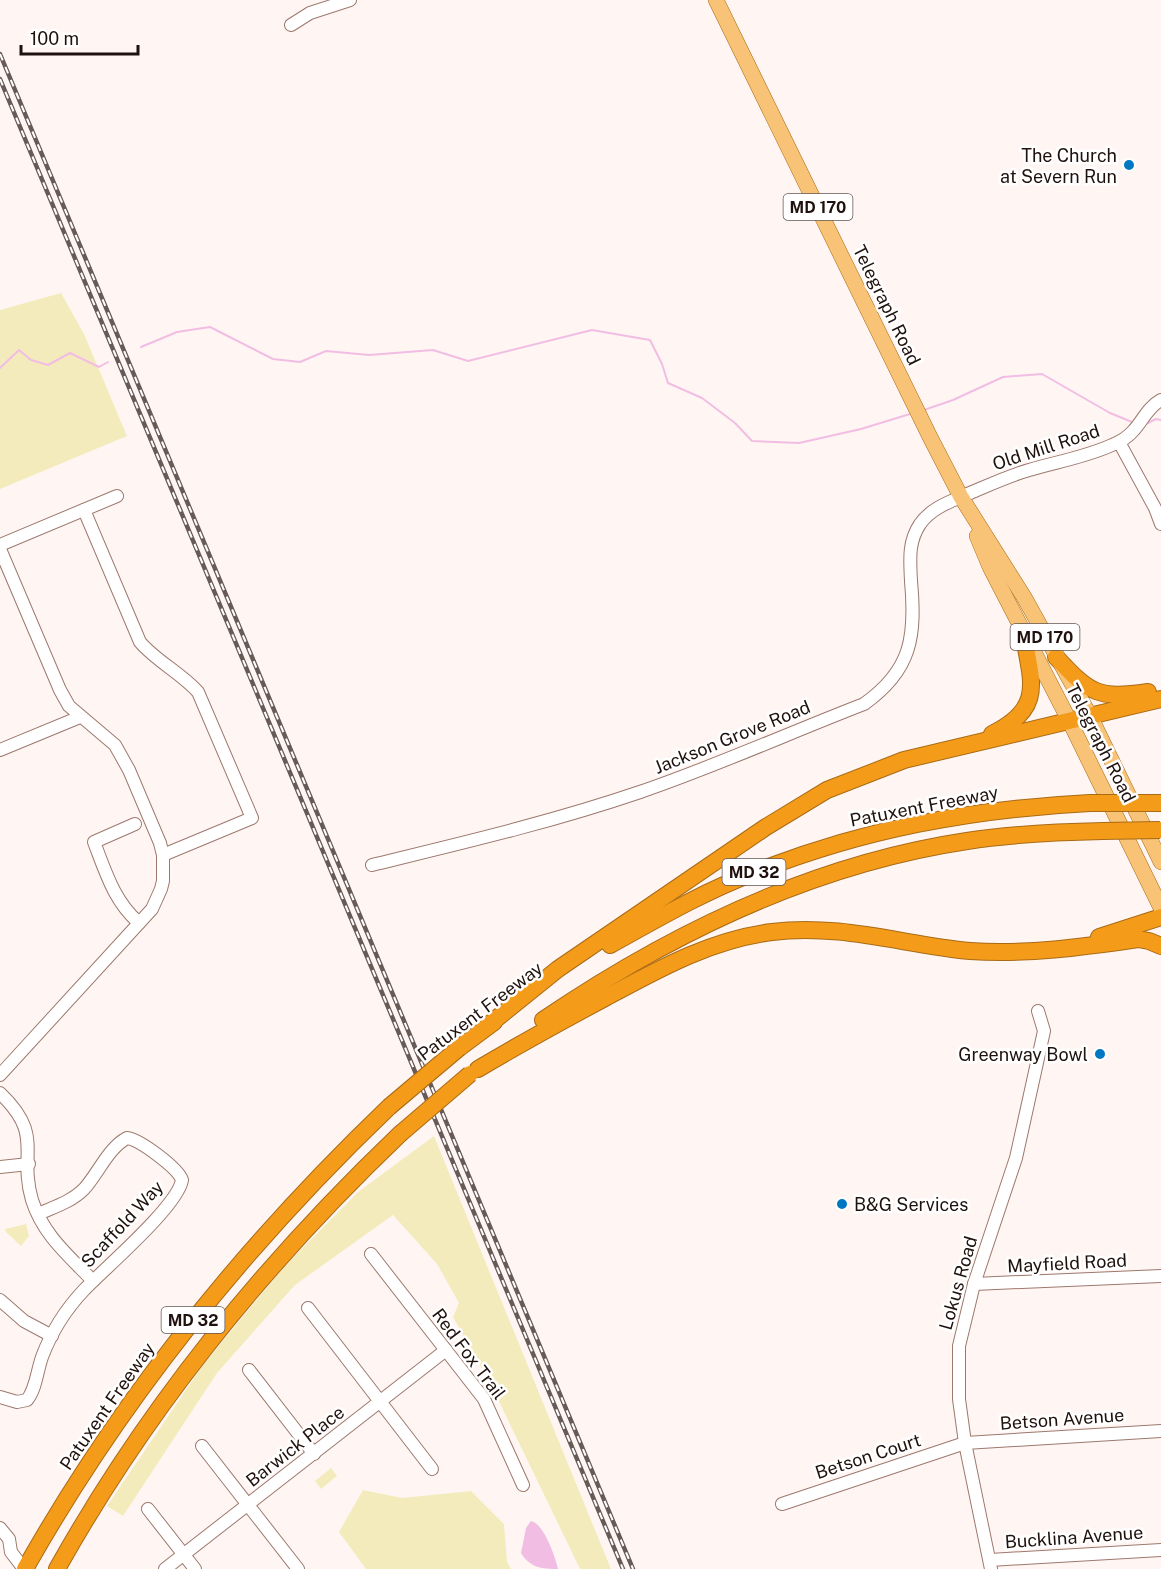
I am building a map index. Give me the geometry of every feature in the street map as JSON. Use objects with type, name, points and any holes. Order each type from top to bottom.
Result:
[{"type":"highway","points":[[969,744],[1010,724],[1027,706],[1032,679],[1023,631]]},
{"type":"highway","points":[[1056,657],[1077,680],[1098,693],[1122,696],[1161,690]]},
{"type":"highway","points":[[486,1027],[558,969],[790,811],[827,790],[904,760],[1161,699]]},
{"type":"highway","name":"Patuxent Freeway","points":[[27,1566],[108,1436],[168,1353],[220,1286],[299,1197],[389,1107],[486,1027],[562,975],[700,896],[801,854],[858,837],[959,815],[1034,806],[1154,803]]},
{"type":"highway","name":"MD 32","points":[[57,1569],[124,1461],[202,1353],[318,1216],[400,1134],[474,1072],[548,1017],[625,968],[712,921],[773,894],[865,863],[936,847],[1006,836],[1051,832],[1161,830]]},
{"type":"highway","points":[[1052,949],[1161,917]]},
{"type":"highway","points":[[474,1072],[544,1030],[665,965],[707,947],[754,934],[797,930],[826,931],[968,951],[1016,952],[1138,939],[1161,946]]},
{"type":"main road","name":"Telegraph Road","points":[[716,0],[922,422],[961,497],[1024,597],[1090,716],[1161,862]]},
{"type":"main road","name":"Telegraph Road","points":[[961,497],[990,567],[1069,720],[1161,908]]},
{"type":"street","points":[[291,25],[310,13],[350,0]]},
{"type":"street","name":"Old Mill Road","points":[[961,497],[1025,471],[1091,453],[1119,442],[1134,431],[1149,410],[1161,400]]},
{"type":"street","points":[[1119,442],[1155,508],[1161,524]]},
{"type":"street","points":[[0,1075],[152,909],[161,889],[164,872],[163,855],[123,757],[107,738],[69,706],[60,690],[0,547],[117,496]]},
{"type":"street","name":"Jackson Grove Road","points":[[372,865],[499,835],[637,793],[697,772],[864,704],[886,686],[897,674],[905,660],[911,640],[914,609],[910,556],[911,543],[916,531],[930,513],[961,497]]},
{"type":"street","points":[[84,510],[140,642],[186,679],[198,692],[252,818],[163,855]]},
{"type":"street","points":[[0,750],[80,717]]},
{"type":"street","points":[[135,824],[94,842],[117,899],[139,923]]},
{"type":"street","name":"Lokus Road","points":[[990,1565],[965,1443],[959,1399],[959,1346],[974,1284],[1016,1158],[1044,1031],[1038,1011]]},
{"type":"street","points":[[0,1093],[15,1108],[24,1123],[28,1143],[30,1189],[38,1214],[50,1237],[93,1281]]},
{"type":"street","name":"Scaffold Way","points":[[0,1397],[17,1402],[27,1400],[31,1396],[42,1356],[73,1303],[157,1218],[178,1190],[181,1184],[180,1175],[137,1141],[127,1138],[116,1146],[76,1196],[38,1214]]},
{"type":"street","points":[[0,1167],[29,1164]]},
{"type":"street","name":"Red Fox Trail","points":[[370,1254],[484,1399],[523,1485]]},
{"type":"street","name":"Mayfield Road","points":[[974,1284],[1161,1276]]},
{"type":"street","points":[[0,1300],[24,1320],[52,1336]]},
{"type":"street","points":[[308,1308],[432,1469]]},
{"type":"street","name":"Barwick Place","points":[[165,1569],[446,1350]]},
{"type":"street","points":[[249,1370],[314,1454]]},
{"type":"street","name":"Betson Avenue","points":[[965,1443],[1161,1431]]},
{"type":"street","name":"Betson Court","points":[[782,1504],[965,1443]]},
{"type":"street","points":[[202,1446],[298,1569]]},
{"type":"street","points":[[148,1509],[195,1569]]},
{"type":"street","points":[[0,1528],[9,1539],[5,1550],[27,1566]]},
{"type":"street","name":"Bucklina Avenue","points":[[990,1565],[1161,1550]]},
{"type":"shaded area","points":[[61,293],[84,334],[127,436],[0,489],[0,310]]},
{"type":"shaded area","points":[[434,1136],[611,1569],[580,1569],[491,1385],[453,1317],[459,1303],[437,1264],[393,1215],[295,1285],[217,1373],[123,1516],[107,1506],[203,1365],[283,1268],[358,1192]]},
{"type":"shaded area","points":[[26,1224],[29,1236],[21,1246],[5,1229]]},
{"type":"shaded area","points":[[331,1468],[337,1476],[321,1489],[315,1481]]},
{"type":"shaded area","points":[[363,1490],[402,1498],[471,1491],[504,1524],[507,1562],[511,1569],[366,1569],[339,1532]]},
{"type":"shaded area","points":[[531,1521],[536,1523],[544,1534],[552,1549],[558,1569],[532,1565],[521,1553],[526,1528]]},
{"type":"waterway","points":[[141,347],[177,332],[210,327],[273,359],[300,362],[326,351],[369,355],[433,350],[468,361],[592,330],[650,340],[662,364],[668,383],[702,398],[735,423],[752,441],[799,443],[861,429],[910,414]]},
{"type":"waterway","points":[[0,368],[19,350],[31,360],[48,365],[70,353],[99,367],[108,362]]},
{"type":"waterway","points":[[924,410],[953,400],[1003,377],[1042,374],[1110,413],[1132,422]]},
{"type":"waterway","points":[[1146,424],[1156,419],[1161,420]]},
{"type":"railway","points":[[0,54],[633,1569]]},
{"type":"railway","points":[[0,79],[623,1569]]},
{"type":"place","name":"The Church at Severn Run","points":[[1129,165]]},
{"type":"place","name":"Greenway Bowl","points":[[1100,1054]]},
{"type":"place","name":"B&G Services","points":[[842,1204]]}]
